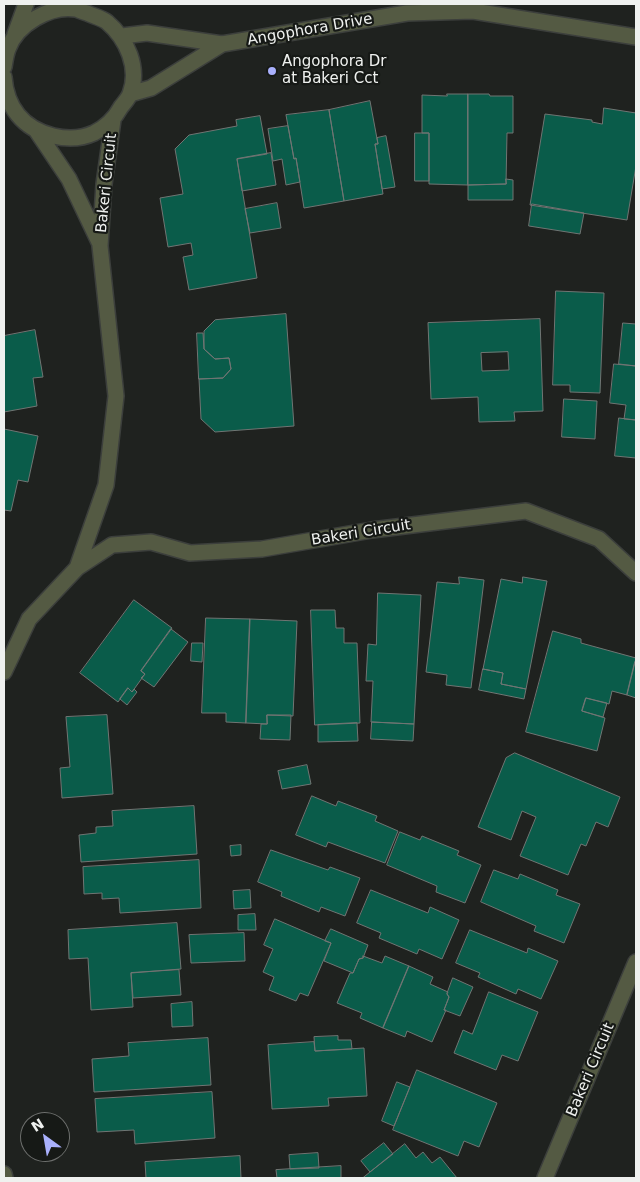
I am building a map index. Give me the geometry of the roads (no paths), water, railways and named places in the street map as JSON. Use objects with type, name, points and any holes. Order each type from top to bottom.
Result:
[{"type":"street","points":[[4,67],[9,45],[26,4]]},
{"type":"street","points":[[4,77],[11,114],[36,130],[55,137],[77,138],[95,133],[113,120],[130,94],[133,72],[131,57],[122,36],[106,20],[95,4]]},
{"type":"street","points":[[9,45],[30,22],[53,10],[76,9],[106,20]]},
{"type":"street","name":"Angophora Drive","points":[[122,36],[147,33],[222,44],[407,13],[473,11],[636,37]]},
{"type":"street","name":"Angophora Drive","points":[[130,94],[151,88],[222,44]]},
{"type":"street","name":"Bakeri Circuit","points":[[77,568],[106,485],[116,396],[100,246],[104,184],[113,120]]},
{"type":"street","name":"Bakeri Circuit","points":[[36,130],[69,179],[100,246]]},
{"type":"street","name":"Bakeri Circuit","points":[[4,672],[30,619],[77,568],[112,545],[151,542],[190,552],[262,549],[372,530],[526,511],[598,539],[636,573]]},
{"type":"street","name":"Bakeri Circuit","points":[[545,1178],[636,962]]},
{"type":"street","points":[[4,1174],[5,1178]]},
{"type":"place","name":"Angophora Dr at Bakeri Cct","points":[[272,71]]}]
